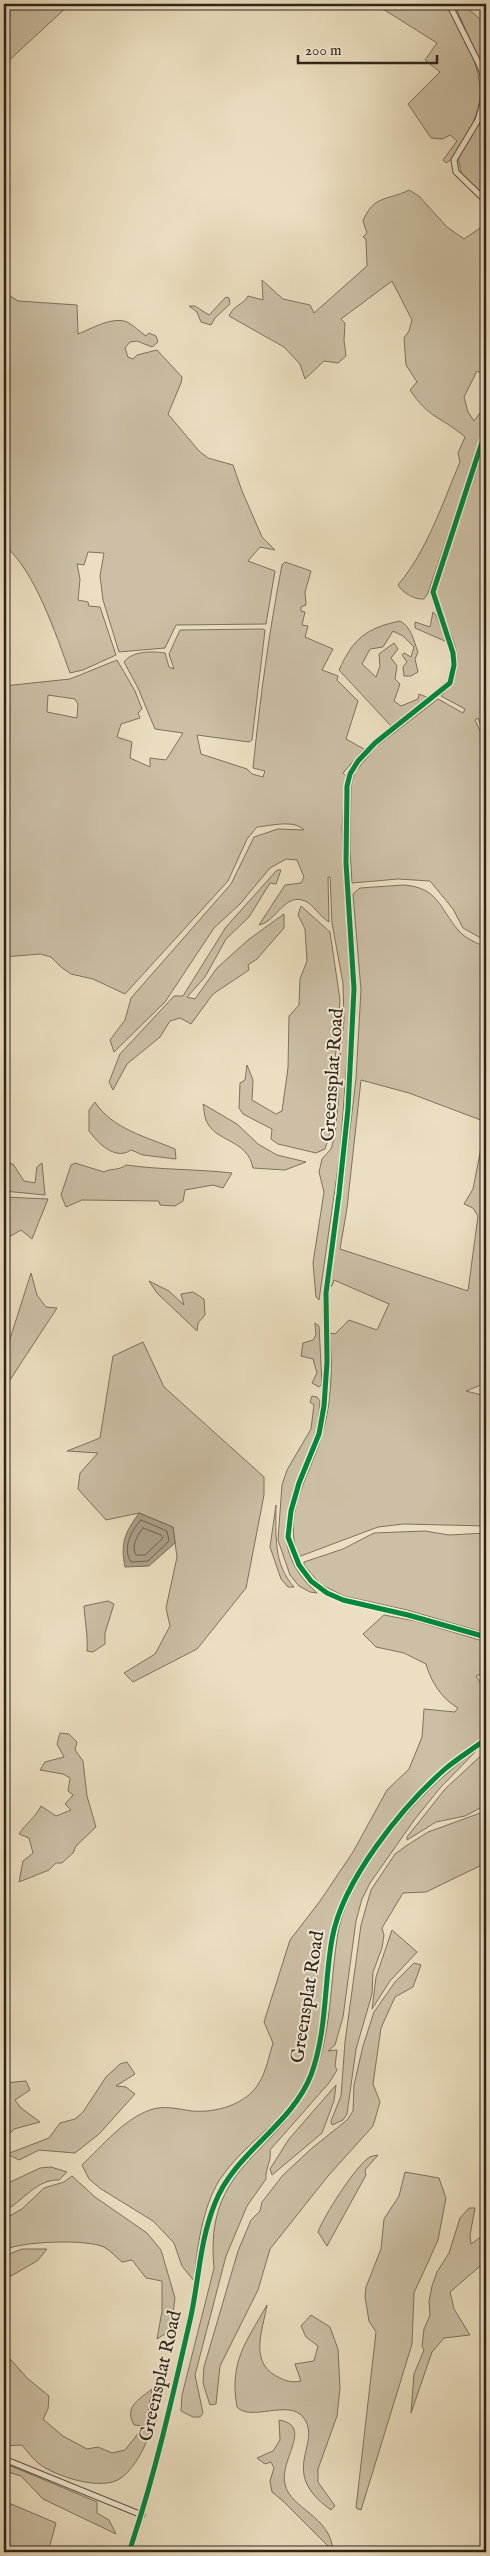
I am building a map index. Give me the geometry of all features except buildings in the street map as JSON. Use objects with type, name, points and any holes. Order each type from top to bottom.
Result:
[{"type":"street","points":[[449,4],[476,58],[486,84],[486,93],[478,120],[454,160],[456,172],[486,201]]},
{"type":"street","name":"Greensplat Road","points":[[486,430],[433,592],[434,602],[453,653],[454,665],[450,683],[375,743],[358,761],[350,774],[347,786],[346,863],[354,989],[348,1109],[340,1194],[326,1293],[327,1362],[324,1406],[319,1434],[299,1483],[291,1511],[288,1536],[299,1565],[311,1581],[326,1593],[343,1600],[408,1615],[486,1637]]},
{"type":"street","name":"Greensplat Road","points":[[129,2552],[142,2515],[177,2376],[195,2296],[202,2245],[214,2204],[226,2180],[288,2111],[310,2078],[318,2048],[332,1940],[343,1900],[354,1878],[411,1805],[444,1771],[486,1739]]},
{"type":"street","points":[[4,2459],[142,2515]]},
{"type":"shaded area","points":[[4,4],[70,4],[4,65]]},
{"type":"shaded area","points":[[375,4],[446,4],[455,17],[466,41],[474,59],[478,75],[479,102],[476,115],[462,143],[452,159],[446,163],[443,160],[457,141],[450,135],[443,139],[431,138],[408,104],[440,72],[425,60],[437,43]]},
{"type":"shaded area","points":[[454,4],[467,8],[486,24],[486,75]]},
{"type":"shaded area","points":[[479,123],[486,126],[486,197],[462,176],[458,157]]},
{"type":"shaded area","points":[[409,190],[419,196],[447,227],[464,239],[486,224],[486,375],[477,371],[464,397],[468,412],[474,421],[480,413],[486,412],[486,424],[428,593],[424,599],[410,595],[398,585],[409,571],[434,526],[460,462],[458,453],[465,437],[423,407],[410,390],[417,382],[406,365],[404,338],[409,331],[412,320],[392,281],[341,319],[345,323],[344,340],[346,356],[338,363],[324,361],[305,379],[300,364],[284,347],[229,316],[248,296],[263,300],[262,280],[283,299],[310,305],[314,313],[367,266],[366,239],[363,237],[367,233],[363,221],[367,212],[377,202]]},
{"type":"shaded area","points":[[4,292],[18,301],[77,305],[78,334],[108,322],[121,321],[129,323],[146,336],[149,333],[156,336],[158,342],[152,347],[137,341],[130,342],[125,348],[128,357],[133,359],[137,355],[157,350],[182,377],[168,414],[199,451],[208,458],[233,465],[262,537],[275,550],[260,547],[248,561],[275,571],[266,624],[176,625],[165,648],[119,652],[103,600],[100,576],[104,553],[88,552],[84,565],[77,564],[80,579],[78,600],[88,602],[89,606],[100,607],[116,655],[83,670],[70,673],[35,586],[15,556],[4,545]]},
{"type":"shaded area","points":[[226,297],[229,298],[230,304],[215,318],[211,325],[201,322],[197,312],[189,306],[195,306],[209,315]]},
{"type":"shaded area","points":[[486,443],[486,724],[481,727],[478,718],[475,720],[480,731],[486,728],[486,777],[483,775],[481,782],[486,779],[486,941],[463,928],[453,909],[430,881],[398,879],[352,883],[350,849],[351,785],[355,772],[376,747],[438,699],[463,713],[465,709],[441,696],[453,681],[457,669],[457,657],[436,591]]},
{"type":"shaded area","points":[[285,562],[311,571],[305,592],[306,605],[301,607],[301,611],[305,612],[302,625],[308,626],[305,637],[333,649],[322,670],[338,676],[337,680],[358,701],[346,739],[364,749],[343,773],[346,776],[342,827],[352,989],[340,1154],[319,1300],[316,1297],[313,1263],[324,1192],[319,1172],[322,1159],[331,1149],[335,1135],[339,1094],[336,1087],[344,1020],[343,983],[332,923],[330,877],[328,877],[329,922],[308,903],[298,899],[286,904],[271,919],[259,925],[285,885],[301,883],[304,877],[297,860],[286,859],[270,868],[240,904],[214,928],[165,1002],[114,1052],[110,1040],[125,1020],[131,998],[231,884],[254,837],[278,829],[304,830],[288,824],[257,827],[247,839],[228,881],[125,994],[93,979],[71,974],[51,957],[40,954],[4,957],[4,686],[70,679],[117,660],[135,691],[142,709],[138,713],[140,718],[121,724],[117,737],[132,742],[130,758],[150,767],[150,758],[166,760],[183,733],[155,729],[138,688],[124,662],[127,658],[148,652],[165,653],[169,667],[174,669],[169,654],[180,630],[263,629],[265,630],[252,740],[249,742],[197,735],[201,754],[247,769],[252,774],[263,777],[265,771],[253,768],[265,666],[282,565]],"holes":[[[48,695],[75,699],[78,704],[77,718],[47,712]]]},
{"type":"shaded area","points":[[433,612],[447,642],[415,628],[415,622],[430,627]]},
{"type":"shaded area","points":[[400,621],[410,630],[418,652],[415,659],[418,672],[411,676],[404,676],[403,667],[407,662],[402,655],[404,653],[411,657],[414,647],[403,636],[393,631],[383,647],[370,649],[362,664],[376,677],[380,666],[379,654],[394,643],[398,649],[391,658],[397,666],[395,679],[400,684],[394,701],[401,706],[418,699],[419,694],[429,698],[391,726],[339,670],[350,650],[362,636],[378,627]]},
{"type":"shaded area","points":[[277,870],[281,870],[276,884],[270,883],[249,917],[226,939],[205,977],[187,997],[195,999],[217,968],[248,940],[284,914],[284,928],[257,959],[248,965],[249,970],[213,994],[191,1024],[180,1018],[170,1021],[160,1037],[127,1064],[113,1090],[109,1082],[120,1054],[174,996],[183,996],[226,927]]},
{"type":"shaded area","points":[[404,885],[425,890],[437,900],[452,923],[462,934],[486,947],[486,1122],[486,1383],[466,1391],[486,1396],[486,1526],[404,1524],[378,1527],[298,1557],[294,1542],[294,1514],[318,1447],[329,1405],[331,1361],[329,1333],[335,1334],[349,1320],[377,1330],[389,1304],[334,1280],[332,1286],[328,1287],[341,1203],[356,1079],[361,990],[353,894],[360,888]],"holes":[[[361,1080],[409,1093],[486,1122],[473,1189],[464,1204],[473,1208],[478,1216],[468,1291],[340,1249],[347,1208]]]},
{"type":"shaded area","points":[[301,906],[330,932],[340,1000],[329,1137],[325,1149],[316,1153],[278,1144],[271,1139],[272,1129],[243,1114],[239,1108],[240,1083],[245,1080],[247,1065],[253,1080],[252,1100],[276,1114],[282,1111],[288,1068],[289,1016],[299,1005],[300,979],[307,961],[305,929],[298,915]]},
{"type":"shaded area","points":[[95,1102],[102,1111],[120,1126],[175,1149],[176,1159],[143,1155],[131,1150],[119,1153],[107,1149],[89,1131],[89,1110]]},
{"type":"shaded area","points":[[203,1104],[237,1124],[258,1144],[277,1155],[306,1162],[285,1170],[253,1168],[250,1158],[244,1151],[210,1127],[205,1118]]},
{"type":"shaded area","points":[[4,1163],[13,1164],[24,1181],[35,1183],[37,1167],[42,1163],[45,1195],[4,1191]]},
{"type":"shaded area","points":[[75,1163],[104,1172],[126,1165],[232,1173],[223,1188],[213,1185],[185,1190],[183,1201],[175,1206],[160,1205],[159,1201],[82,1200],[66,1207],[61,1195],[71,1165]]},
{"type":"shaded area","points":[[4,1197],[48,1199],[32,1239],[21,1230],[4,1240]]},
{"type":"shaded area","points":[[31,1273],[37,1295],[46,1307],[57,1308],[8,1383],[9,1342]]},
{"type":"shaded area","points":[[149,1281],[169,1291],[184,1305],[181,1294],[193,1292],[204,1299],[205,1315],[198,1323],[197,1331],[157,1293]]},
{"type":"shaded area","points":[[315,1323],[319,1326],[322,1384],[319,1387],[312,1383],[317,1373],[313,1359],[301,1356],[303,1343],[313,1340],[316,1335]]},
{"type":"shaded area","points":[[143,1342],[164,1387],[264,1477],[264,1495],[246,1588],[197,1649],[133,1682],[124,1673],[155,1654],[170,1626],[166,1608],[177,1557],[173,1527],[139,1513],[106,1520],[78,1489],[80,1473],[98,1453],[67,1451],[100,1438],[113,1356]]},
{"type":"shaded area","points":[[312,1396],[317,1397],[320,1401],[319,1418],[308,1457],[292,1497],[287,1517],[286,1536],[290,1555],[300,1574],[317,1593],[310,1592],[299,1586],[290,1575],[278,1540],[282,1485],[287,1470],[311,1429],[314,1405],[310,1402]]},
{"type":"shaded area","points":[[276,1505],[276,1538],[279,1559],[282,1569],[294,1587],[288,1587],[281,1579],[270,1547]]},
{"type":"shaded area","points":[[425,1531],[449,1535],[486,1533],[486,1633],[407,1610],[344,1596],[320,1584],[304,1565],[304,1562],[343,1549],[374,1533]]},
{"type":"shaded area","points":[[108,1601],[114,1604],[105,1633],[105,1644],[93,1652],[87,1651],[84,1606]]},
{"type":"shaded area","points":[[384,1615],[416,1621],[486,1642],[486,1672],[476,1676],[485,1690],[486,1687],[486,1735],[461,1754],[411,1800],[367,1854],[349,1883],[336,1913],[328,1944],[320,2019],[314,2056],[308,2073],[301,2089],[283,2113],[239,2156],[220,2179],[205,2215],[194,2281],[182,2266],[174,2243],[153,2221],[101,2189],[89,2179],[82,2165],[122,2126],[140,2114],[160,2108],[192,2111],[220,2109],[246,2097],[259,2083],[273,2043],[264,2022],[290,1940],[320,1901],[353,1852],[387,1790],[409,1769],[422,1737],[424,1709],[455,1712],[458,1708],[447,1700],[438,1689],[426,1664],[404,1653],[376,1647],[363,1634]]},
{"type":"shaded area","points":[[60,1733],[69,1734],[77,1742],[75,1750],[83,1761],[87,1796],[96,1827],[62,1863],[56,1863],[49,1870],[19,1882],[23,1861],[33,1853],[29,1838],[19,1834],[41,1806],[56,1816],[71,1810],[65,1804],[73,1795],[68,1791],[70,1778],[63,1774],[40,1770],[45,1762],[64,1757],[57,1744]]},
{"type":"shaded area","points":[[477,1750],[440,1788],[415,1819],[370,1883],[362,1899],[356,1921],[343,2017],[335,2045],[328,2051],[337,2050],[335,2066],[337,2070],[329,2083],[270,2150],[266,2179],[247,2206],[226,2256],[195,2375],[203,2413],[200,2417],[193,2417],[181,2411],[182,2395],[214,2268],[214,2234],[220,2206],[231,2184],[245,2165],[296,2108],[311,2082],[318,2065],[327,2028],[335,1951],[345,1908],[357,1883],[392,1831],[435,1784]]},
{"type":"shaded area","points":[[486,1751],[486,1805],[465,1816],[436,1822],[407,1840],[407,1837],[445,1789]]},
{"type":"shaded area","points":[[486,1811],[486,1863],[426,1892],[403,1893],[382,1928],[384,1935],[382,1948],[373,1972],[372,1994],[356,2049],[347,2114],[343,2120],[332,2125],[331,2121],[341,2096],[345,2042],[361,1925],[371,1890],[395,1854],[406,1846],[428,1832]]},
{"type":"shaded area","points":[[392,1930],[417,1952],[390,1981],[372,2009],[376,1977]]},
{"type":"shaded area","points":[[414,1963],[421,1965],[413,1987],[395,1997],[381,2028],[373,2084],[380,2102],[373,2126],[328,2176],[270,2249],[258,2290],[220,2366],[216,2404],[210,2405],[203,2383],[204,2367],[238,2251],[251,2220],[260,2211],[262,2202],[283,2175],[347,2120],[353,2111],[354,2085],[363,2046],[374,2012],[395,1982]]},
{"type":"shaded area","points":[[127,2062],[135,2074],[116,2086],[126,2087],[135,2094],[99,2134],[75,2153],[39,2150],[19,2160],[7,2154],[49,2138],[60,2123],[75,2119],[83,2112],[106,2077],[120,2064]]},
{"type":"shaded area","points":[[26,2081],[30,2090],[15,2100],[21,2108],[40,2122],[14,2129],[4,2140],[4,2083]]},
{"type":"shaded area","points":[[336,2085],[334,2101],[322,2133],[272,2175],[270,2169],[289,2139]]},
{"type":"shaded area","points":[[378,2155],[365,2170],[366,2175],[327,2246],[318,2232],[326,2215],[361,2165],[369,2157]]},
{"type":"shaded area","points":[[51,2167],[67,2172],[59,2180],[44,2183],[37,2187],[4,2211],[4,2185],[40,2168]]},
{"type":"shaded area","points":[[405,2172],[439,2178],[446,2198],[438,2240],[414,2293],[412,2344],[361,2510],[356,2508],[376,2332],[369,2321],[365,2297],[366,2287],[381,2249],[384,2219],[399,2196]]},
{"type":"shaded area","points":[[72,2176],[95,2197],[147,2233],[161,2250],[175,2298],[171,2330],[157,2339],[162,2311],[162,2281],[146,2278],[132,2260],[122,2262],[104,2247],[84,2243],[39,2243],[4,2250],[4,2219],[22,2209],[44,2188],[64,2182]]},
{"type":"shaded area","points":[[469,2208],[475,2208],[470,2235],[471,2244],[482,2236],[484,2249],[486,2246],[486,2261],[450,2292],[454,2309],[470,2335],[444,2338],[432,2352],[411,2413],[414,2374],[424,2350],[422,2346],[424,2329],[430,2315],[429,2301],[432,2286],[437,2272],[449,2253],[460,2218]]},
{"type":"shaded area","points":[[22,2249],[47,2249],[37,2261],[4,2280],[4,2256]]},
{"type":"shaded area","points":[[267,2305],[261,2334],[260,2353],[268,2370],[276,2376],[288,2381],[301,2381],[295,2364],[314,2361],[318,2346],[306,2337],[301,2326],[311,2315],[330,2327],[338,2349],[340,2388],[337,2416],[318,2469],[318,2482],[335,2506],[331,2510],[315,2496],[306,2483],[304,2459],[308,2427],[303,2417],[297,2412],[289,2410],[251,2412],[243,2411],[237,2407],[235,2377],[237,2365],[246,2342]]},
{"type":"shaded area","points":[[4,2352],[27,2378],[49,2396],[48,2409],[43,2419],[63,2436],[87,2449],[98,2447],[112,2453],[125,2450],[144,2426],[134,2425],[131,2419],[134,2404],[152,2389],[148,2412],[157,2419],[142,2451],[127,2473],[113,2482],[91,2483],[78,2481],[45,2468],[22,2445],[4,2446],[4,2401],[10,2395],[4,2381]]},
{"type":"shaded area","points":[[279,2420],[289,2423],[294,2429],[295,2436],[284,2474],[288,2493],[325,2529],[331,2539],[333,2551],[272,2492],[270,2481],[274,2468],[271,2462],[265,2464],[257,2458],[273,2451],[280,2440]]},
{"type":"shaded area","points":[[4,2463],[97,2502],[97,2513],[109,2520],[116,2534],[43,2499],[21,2476],[8,2472],[6,2477],[4,2476]]},
{"type":"shaded area","points":[[4,2501],[56,2523],[48,2552],[4,2552]]},
{"type":"water","points":[[139,1513],[173,1527],[175,1543],[149,1566],[125,1567],[123,1551],[125,1538],[130,1526]]},
{"type":"railway","points":[[481,4],[486,8]]},
{"type":"cycle path","points":[[486,430],[433,592],[453,653],[454,665],[450,683],[375,743],[358,761],[350,774],[347,786],[346,863],[354,989],[348,1109],[326,1293],[327,1362],[324,1406],[319,1434],[299,1483],[291,1511],[288,1537],[299,1565],[311,1581],[327,1593],[343,1600],[408,1615],[486,1637]]},
{"type":"cycle path","points":[[129,2552],[147,2494],[170,2405],[191,2316],[203,2245],[210,2217],[224,2185],[290,2109],[302,2093],[311,2075],[323,2025],[332,1939],[338,1917],[348,1893],[376,1846],[411,1803],[445,1769],[486,1739]]}]
